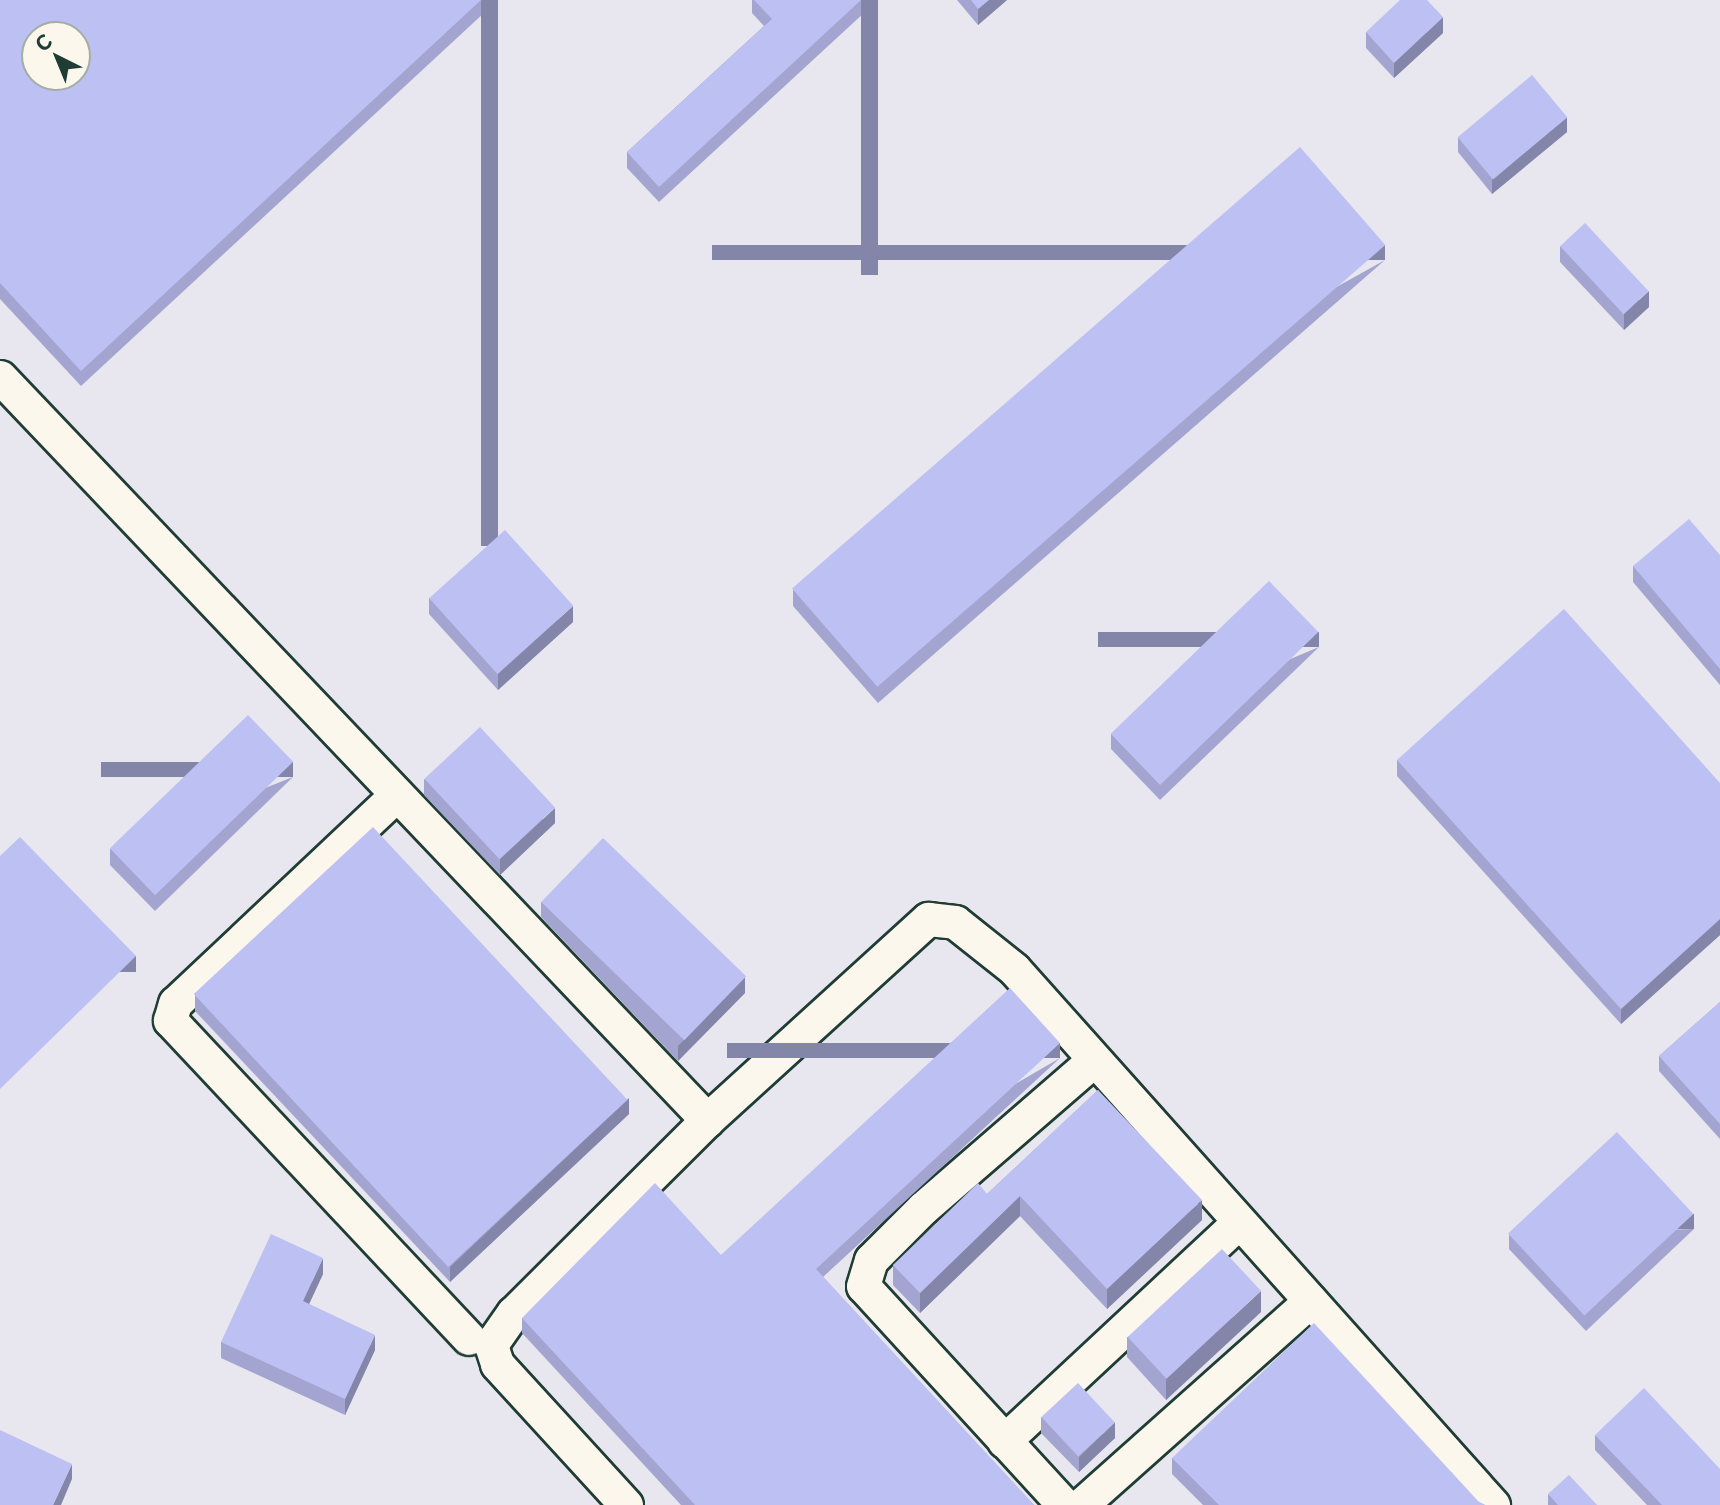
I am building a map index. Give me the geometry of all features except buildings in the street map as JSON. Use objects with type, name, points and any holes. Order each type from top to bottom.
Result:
[{"type":"lane","points":[[0,377],[707,1120]]},
{"type":"lane","points":[[396,795],[175,1003],[170,1020],[469,1338]]},
{"type":"lane","points":[[625,1505],[497,1364],[491,1345],[513,1313],[707,1120],[928,919],[956,922],[1014,969],[1493,1505]]},
{"type":"lane","points":[[1064,1505],[863,1286],[871,1260],[923,1208],[1094,1060]]},
{"type":"lane","points":[[1004,1441],[1239,1223]]},
{"type":"lane","points":[[1081,1505],[1310,1301]]},
{"type":"shaded area","points":[[0,0],[1720,0],[1720,1505],[0,1505]]}]
